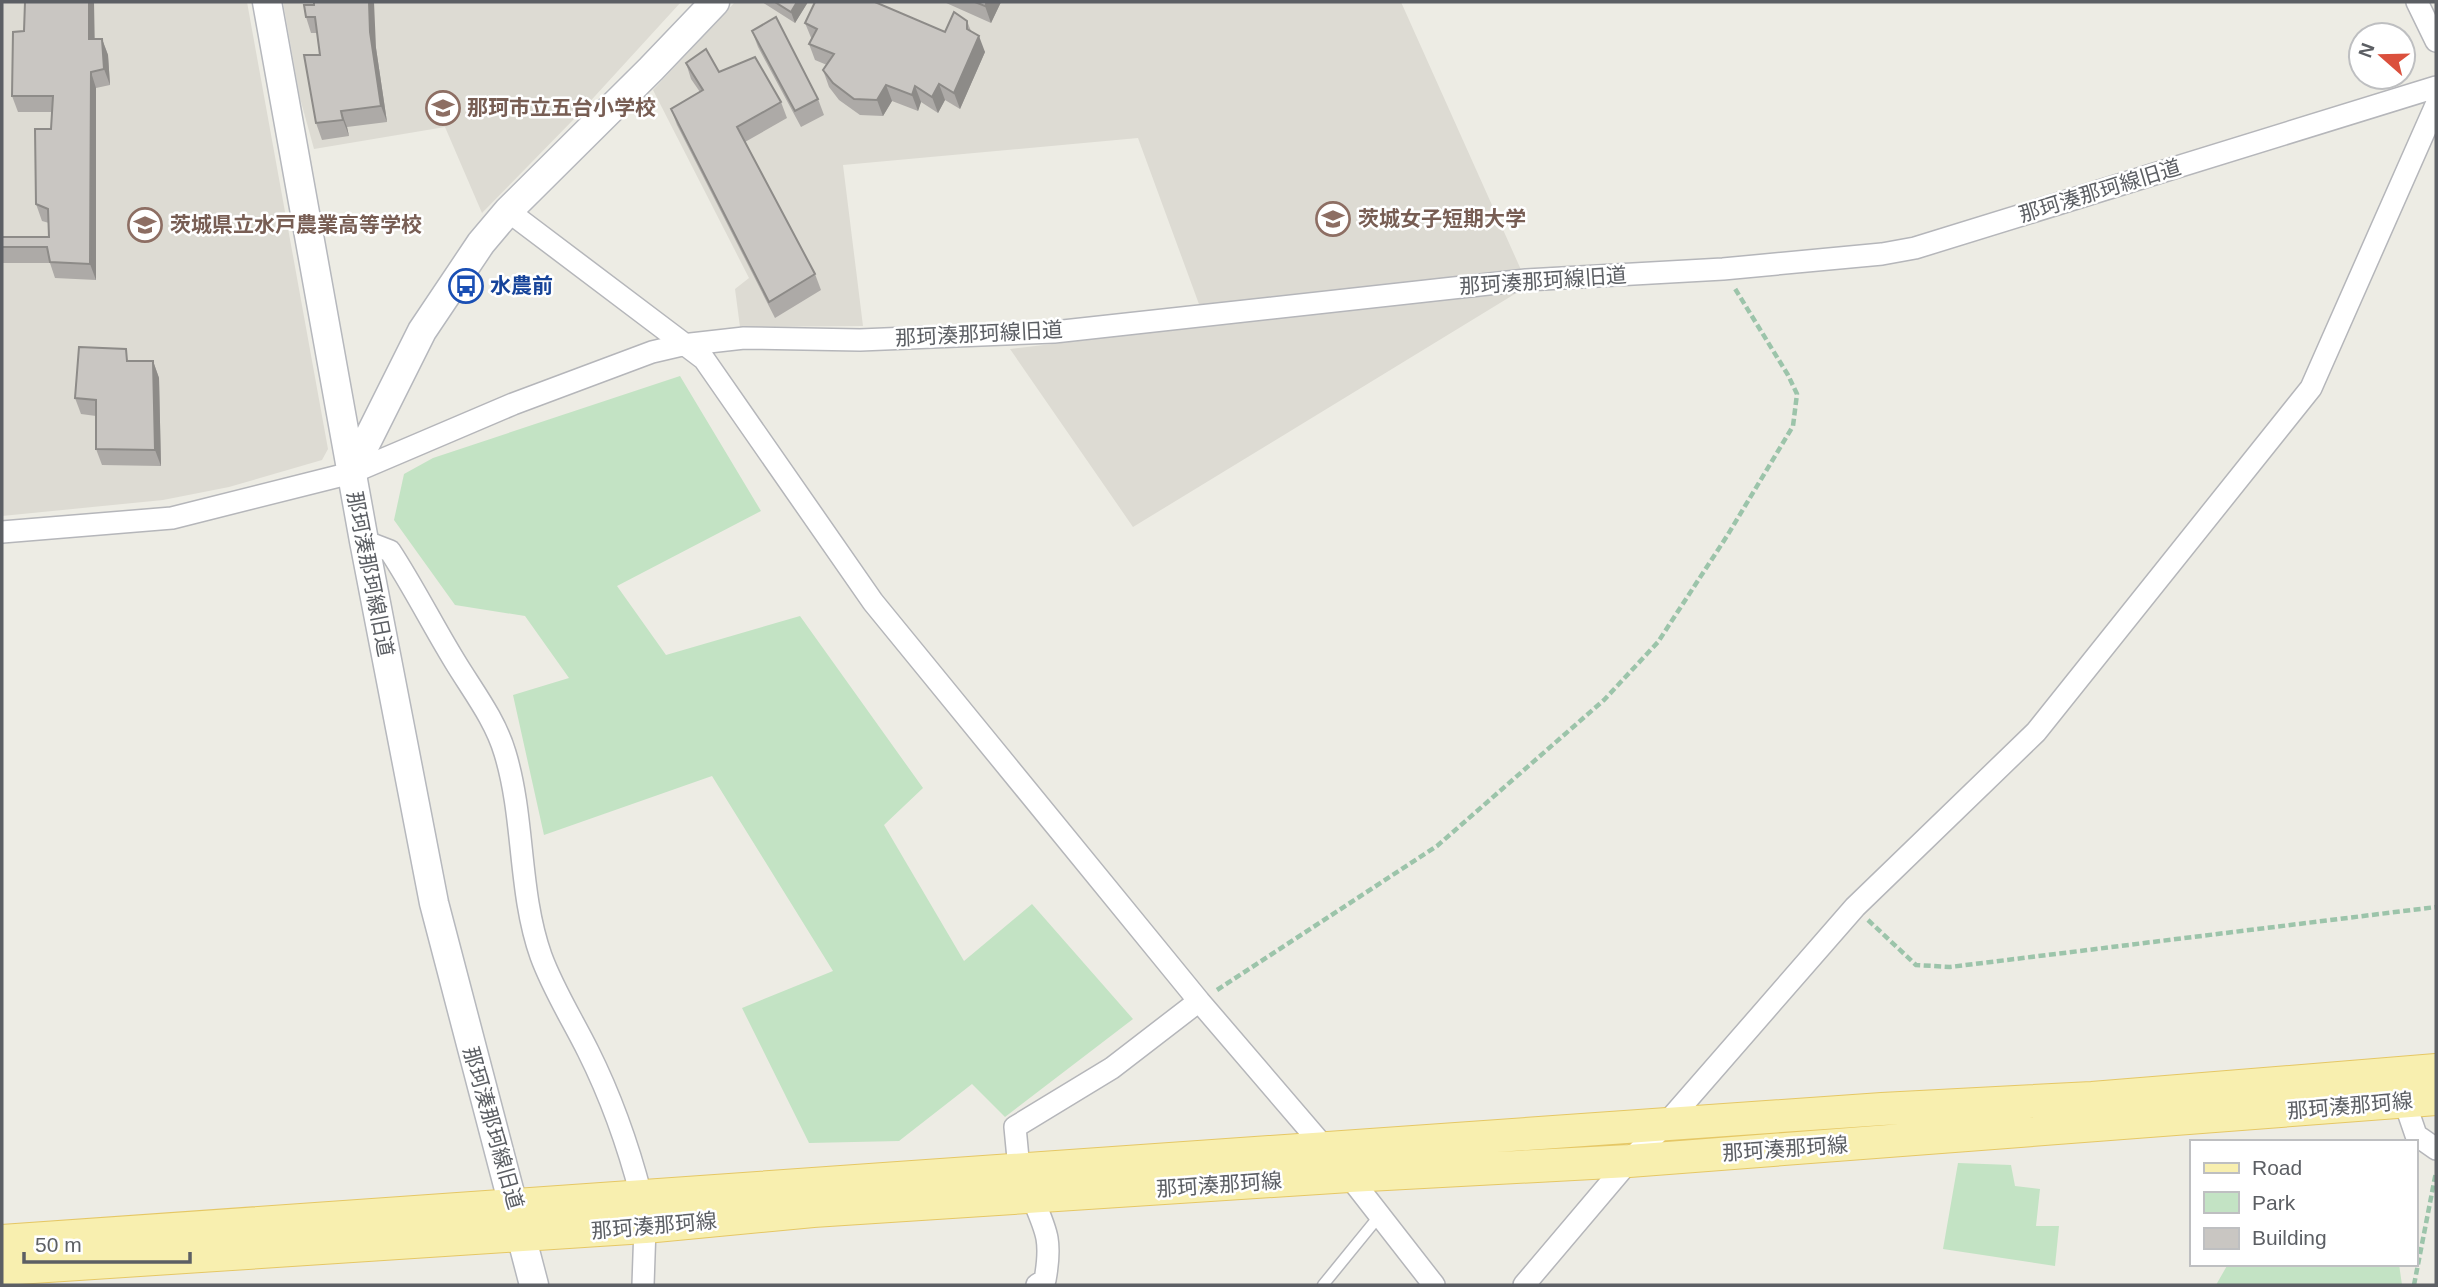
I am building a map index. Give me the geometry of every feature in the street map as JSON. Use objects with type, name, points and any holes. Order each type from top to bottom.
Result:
[{"type":"main road","name":"那珂湊那珂線","points":[[2,1241],[1322,1147],[1882,1109],[2092,1098],[2436,1070]]},
{"type":"main road","name":"那珂湊那珂線","points":[[2,1269],[523,1236],[1032,1197],[1629,1161],[2436,1099]]},
{"type":"street","points":[[267,2],[351,473]]},
{"type":"street","points":[[2,532],[172,518],[351,473],[422,331],[466,264],[508,211],[715,2]]},
{"type":"street","points":[[2417,2],[2436,41]]},
{"type":"street","name":"那珂湊那珂線旧道","points":[[534,1285],[434,904],[351,473],[513,404],[652,352],[682,345],[744,338],[860,340],[1054,332],[1526,280],[1723,269],[1882,254],[1916,248],[2436,87]]},
{"type":"street","points":[[1524,1285],[1629,1161],[1665,1125],[1855,907],[2036,732],[2311,388],[2436,105]]},
{"type":"street","points":[[508,211],[704,359],[873,602],[1199,1001],[1349,1176],[1434,1285]]},
{"type":"street","points":[[364,541],[390,551],[487,712],[505,751],[518,811],[529,909],[541,954],[558,997],[589,1052],[615,1114],[641,1195]]},
{"type":"street","points":[[1019,1169],[1016,1127],[1112,1068],[1199,1001]]},
{"type":"street","points":[[2405,1103],[2416,1135],[2436,1149]]},
{"type":"street","points":[[1032,1197],[1046,1230],[1050,1252],[1045,1280],[1037,1285]]},
{"type":"street","points":[[643,1285],[645,1227]]},
{"type":"lane","points":[[1323,1285],[1380,1215]]},
{"type":"path","points":[[1199,1001],[1437,846],[1604,700],[1658,642],[1727,536],[1793,426],[1797,394],[1723,269]]},
{"type":"path","points":[[1855,907],[1916,965],[1950,967],[2436,907]]},
{"type":"path","points":[[2414,1285],[2436,1172]]},
{"type":"shaded area","name":"茨城県立水戸農業高等学校","points":[[2,2],[247,2],[328,449],[322,460],[229,487],[163,500],[2,516]]},
{"type":"shaded area","name":"那珂市立五台小学校","points":[[283,2],[681,2],[574,119],[482,213],[445,127],[314,149],[300,98]]},
{"type":"shaded area","name":"茨城女子短期大学","points":[[735,2],[1401,2],[1522,272],[1518,292],[1133,527],[1010,349],[1207,326],[1138,138],[843,165],[863,326],[740,327],[735,289],[749,278],[653,90]]},
{"type":"green space","points":[[680,376],[761,511],[617,586],[666,655],[800,616],[923,788],[884,825],[964,961],[1032,904],[1133,1019],[1005,1117],[972,1084],[899,1141],[809,1143],[742,1008],[833,971],[712,776],[544,835],[513,695],[569,678],[525,616],[455,605],[394,520],[404,474],[433,458]]},
{"type":"green space","points":[[1958,1163],[2011,1165],[2015,1186],[2040,1189],[2036,1226],[2059,1226],[2055,1266],[1943,1249]]},
{"type":"green space","points":[[2227,1266],[2399,1266],[2402,1285],[2216,1285]]},
{"type":"building","points":[[25,2],[89,2],[89,39],[102,39],[104,69],[91,72],[90,264],[50,262],[47,247],[2,247],[2,237],[49,237],[48,209],[36,204],[35,129],[51,129],[53,96],[12,96],[13,32],[24,31]]},
{"type":"building","points":[[314,2],[369,2],[370,32],[381,106],[341,111],[343,120],[316,123],[304,55],[320,55],[315,17],[306,17],[304,5],[314,5]]},
{"type":"building","points":[[775,2],[797,2],[791,12]]},
{"type":"building","points":[[815,2],[875,2],[945,32],[954,12],[967,21],[967,29],[979,36],[954,93],[939,84],[932,97],[915,86],[912,95],[886,85],[877,100],[854,99],[833,83],[823,70],[834,54],[809,44],[817,29],[805,23]]},
{"type":"building","points":[[776,17],[818,99],[795,111],[752,31]]},
{"type":"building","points":[[706,49],[719,72],[755,57],[781,102],[737,127],[815,274],[769,302],[671,109],[703,90],[686,63]]},
{"type":"building","points":[[79,347],[126,349],[127,361],[153,361],[155,450],[96,449],[96,400],[75,398]]},
{"type":"place","name":"那珂市立五台小学校","points":[[443,108]]},
{"type":"place","name":"茨城女子短期大学","points":[[1333,219]]},
{"type":"place","name":"茨城県立水戸農業高等学校","points":[[145,225]]},
{"type":"place","name":"水農前","points":[[466,286]]}]
